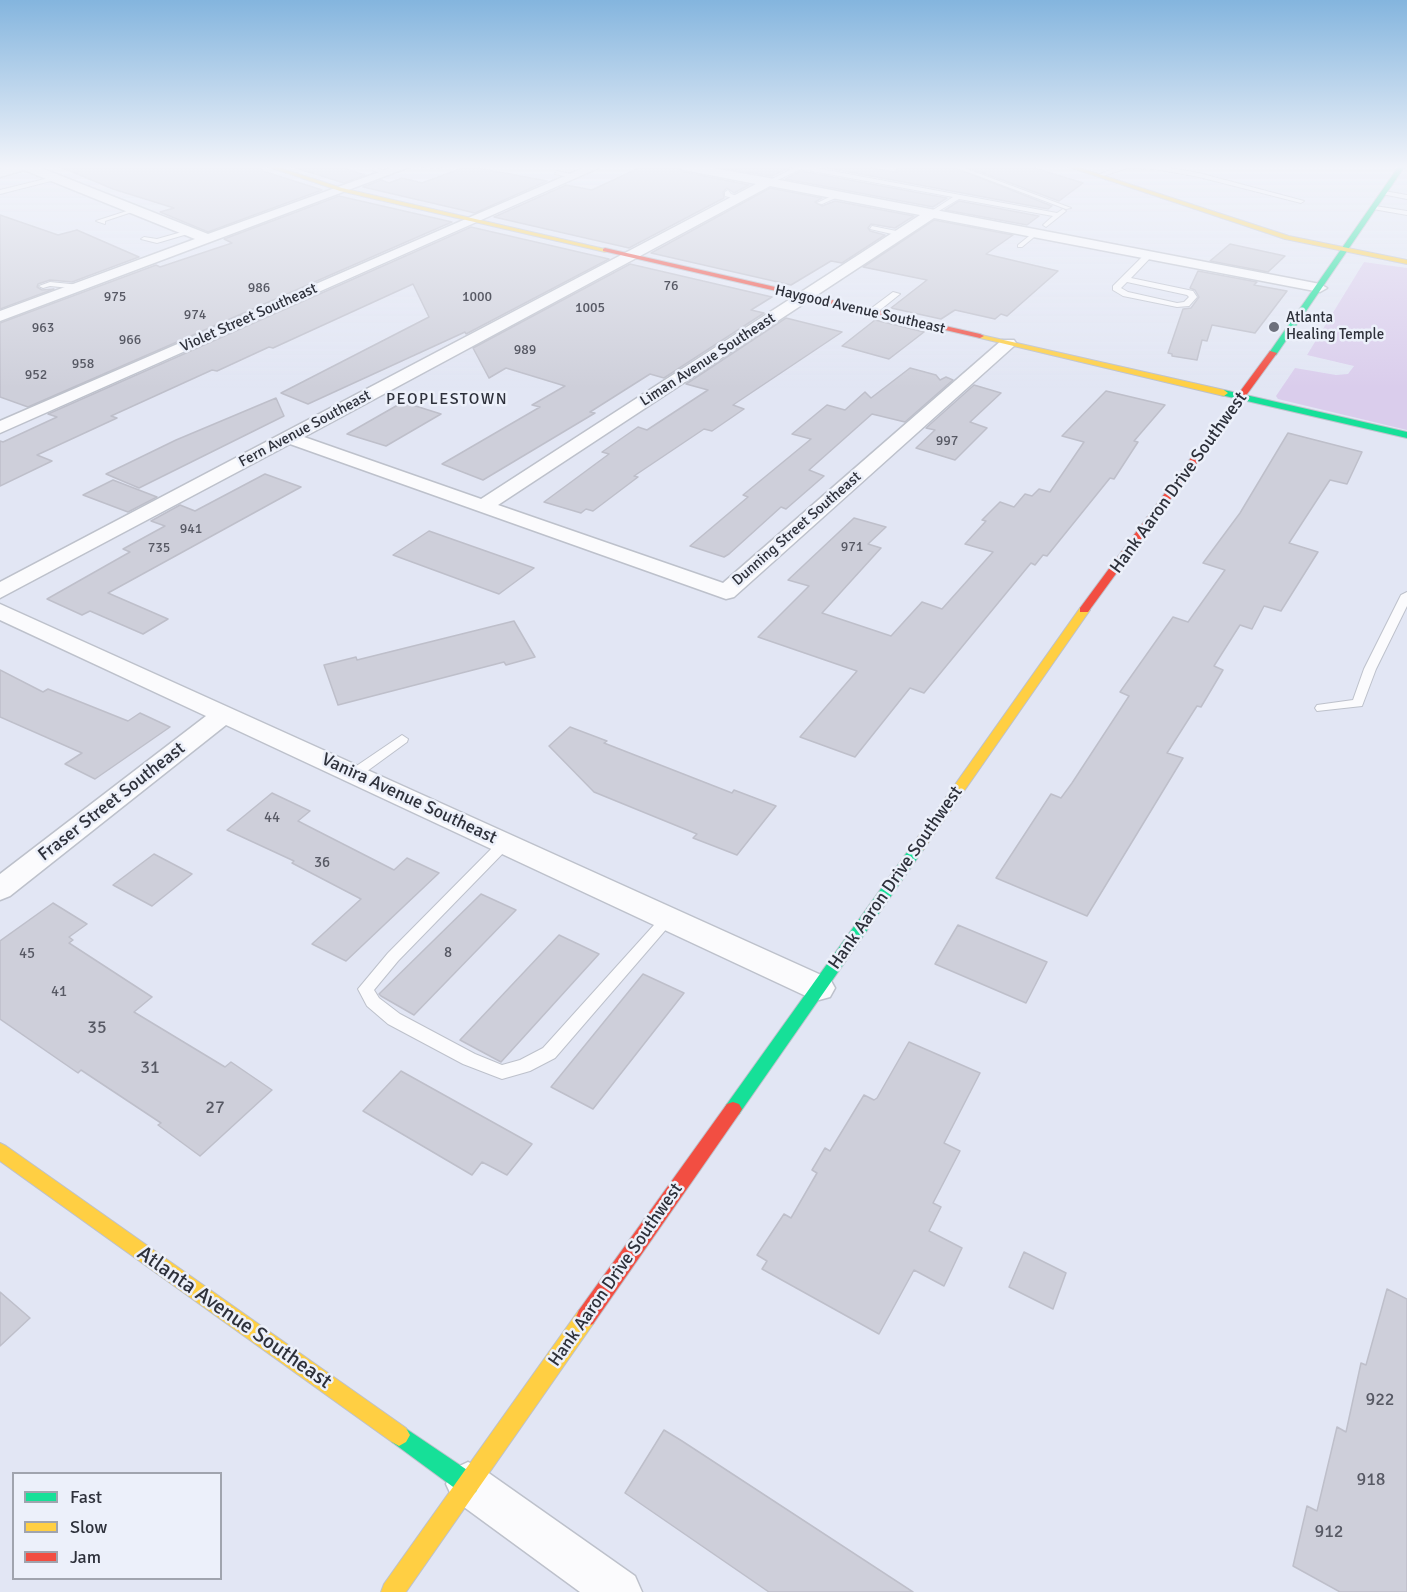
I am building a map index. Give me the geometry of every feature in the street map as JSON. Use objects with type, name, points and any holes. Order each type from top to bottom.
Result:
[{"type":"street","points":[[0,316],[204,240]]},
{"type":"street","name":"Violet Street Southeast","points":[[0,428],[427,240]]},
{"type":"street","name":"Haygood Avenue Southeast","points":[[558,240],[1008,343],[1109,361],[1407,435]]},
{"type":"street","name":"Fern Avenue Southeast","points":[[0,591],[657,240]]},
{"type":"street","name":"Liman Avenue Southeast","points":[[483,506],[892,240]]},
{"type":"street","points":[[1088,240],[1149,255],[1320,288]]},
{"type":"street","points":[[1301,240],[1345,252],[1407,262]]},
{"type":"street","name":"Hank Aaron Drive Southwest","points":[[392,1592],[1083,612],[1243,396],[1353,240]]},
{"type":"street","name":"Dunning Street Southeast","points":[[483,506],[726,592],[1008,343]]},
{"type":"street","points":[[290,438],[483,506]]},
{"type":"street","name":"Vanira Avenue Southeast","points":[[0,611],[819,988]]},
{"type":"street","name":"Fraser Street Southeast","points":[[0,889],[224,714]]},
{"type":"street","name":"Atlanta Avenue Southeast","points":[[0,1151],[468,1484]]},
{"type":"street","points":[[468,1484],[619,1592]]},
{"type":"lane","points":[[1020,246],[1027,240]]},
{"type":"lane","points":[[1125,279],[1190,293],[1193,297],[1181,305],[1126,294],[1116,288],[1125,279],[1149,255]]},
{"type":"lane","points":[[44,286],[50,284],[80,287]]},
{"type":"lane","points":[[872,312],[896,294]]},
{"type":"lane","points":[[1322,708],[1358,703],[1370,669],[1407,595]]},
{"type":"lane","points":[[354,774],[402,739]]},
{"type":"lane","points":[[505,843],[393,957],[366,989],[373,1002],[393,1018],[469,1059],[502,1071],[524,1066],[549,1053],[668,918]]},
{"type":"shaded area","points":[[1364,262],[1407,268],[1407,430],[1278,399],[1276,396],[1295,368],[1336,375],[1348,374],[1354,366],[1307,355]]},
{"type":"building","points":[[0,240],[101,240],[139,257],[72,282],[50,280],[38,284],[37,287],[42,290],[54,289],[0,309]]},
{"type":"building","points":[[227,240],[410,240],[28,407],[0,397],[0,323],[156,265],[160,267],[232,243]]},
{"type":"building","points":[[441,240],[528,240],[609,259],[466,334],[465,332],[308,404],[281,393],[429,317],[413,284],[273,348],[269,347],[217,371],[212,370],[111,416],[117,418],[37,455],[52,461],[0,486],[0,441],[3,442],[57,417],[48,414]]},
{"type":"building","points":[[595,240],[644,240],[629,248]]},
{"type":"building","points":[[674,240],[877,240],[842,263],[831,261],[791,285],[651,253]]},
{"type":"building","points":[[903,240],[1005,240],[986,254],[1058,271],[1007,316],[1001,314],[995,319],[955,310],[941,319],[891,308],[927,280],[863,267]]},
{"type":"building","points":[[1230,244],[1285,256],[1268,272],[1210,261]]},
{"type":"building","points":[[630,264],[772,297],[751,310],[764,313],[664,378],[650,374],[590,412],[595,413],[483,480],[442,464],[540,407],[532,405],[565,386],[506,368],[489,378],[473,348]]},
{"type":"building","points":[[1198,271],[1257,282],[1254,285],[1287,291],[1255,333],[1212,325],[1207,341],[1202,340],[1197,360],[1172,356],[1168,353],[1183,309],[1191,308],[1199,297],[1195,290],[1190,288]]},
{"type":"building","points":[[786,318],[842,332],[733,405],[744,409],[712,431],[704,429],[634,476],[638,477],[593,511],[586,509],[581,513],[544,502],[609,454],[602,452],[638,427],[647,430],[708,390],[686,384]]},
{"type":"building","points":[[875,320],[924,332],[889,359],[842,346]]},
{"type":"building","points":[[910,368],[936,375],[940,380],[946,377],[953,380],[905,422],[872,414],[809,470],[824,476],[786,509],[781,507],[729,554],[724,557],[690,546],[748,497],[743,495],[811,439],[792,434],[827,405],[845,410],[865,392],[871,398]]},
{"type":"building","points":[[974,385],[1001,393],[970,422],[987,428],[955,460],[916,448],[935,430],[926,428]]},
{"type":"building","points":[[1106,391],[1165,405],[1134,441],[1138,442],[1114,479],[1110,478],[1047,556],[1043,555],[1035,565],[1031,563],[924,693],[910,688],[855,757],[800,737],[857,671],[758,637],[809,586],[788,580],[854,518],[886,527],[868,544],[881,548],[822,613],[891,636],[922,602],[942,609],[993,552],[965,544],[986,521],[982,520],[1000,502],[1014,507],[1025,494],[1032,496],[1039,489],[1050,492],[1084,442],[1062,436]]},
{"type":"building","points":[[276,398],[284,416],[139,488],[106,474],[176,440]]},
{"type":"building","points":[[403,402],[441,414],[386,446],[347,434]]},
{"type":"building","points":[[1288,433],[1362,452],[1347,484],[1330,480],[1289,543],[1318,552],[1281,611],[1264,606],[1252,629],[1240,625],[1214,666],[1223,670],[1201,707],[1197,706],[1167,753],[1183,758],[1087,916],[996,878],[1051,794],[1061,798],[1072,783],[1129,696],[1120,692],[1173,617],[1188,622],[1225,570],[1203,563],[1240,513]]},
{"type":"building","points":[[265,474],[301,487],[108,593],[168,619],[143,634],[90,611],[82,615],[47,599],[130,552],[123,549],[165,526],[151,521],[180,505],[195,511]]},
{"type":"building","points":[[113,480],[157,497],[128,512],[83,495]]},
{"type":"building","points":[[429,531],[534,568],[499,594],[393,555]]},
{"type":"building","points":[[514,621],[535,657],[506,665],[504,662],[338,705],[324,665],[356,657],[357,660]]},
{"type":"building","points":[[0,670],[43,692],[48,689],[128,721],[140,713],[170,727],[95,779],[65,764],[82,753],[0,717]]},
{"type":"building","points":[[570,727],[607,741],[604,743],[732,793],[734,790],[776,806],[737,855],[693,838],[697,834],[594,792],[549,746]]},
{"type":"building","points":[[272,793],[310,811],[298,821],[394,870],[407,858],[439,873],[346,961],[312,944],[361,899],[292,863],[294,861],[227,830]]},
{"type":"building","points":[[154,854],[192,874],[152,906],[113,885]]},
{"type":"building","points":[[481,894],[516,910],[414,1015],[379,994]]},
{"type":"building","points":[[53,903],[87,924],[69,937],[73,940],[69,943],[152,997],[134,1012],[225,1067],[231,1062],[272,1090],[200,1156],[158,1125],[161,1123],[81,1070],[78,1073],[0,1019],[0,941]]},
{"type":"building","points":[[958,925],[1047,962],[1026,1003],[935,964]]},
{"type":"building","points":[[559,935],[599,954],[501,1062],[460,1040]]},
{"type":"building","points":[[643,974],[684,993],[593,1109],[551,1087]]},
{"type":"building","points":[[909,1042],[980,1073],[944,1143],[960,1151],[933,1203],[941,1207],[929,1231],[962,1248],[944,1286],[914,1270],[879,1334],[762,1269],[767,1261],[757,1255],[784,1214],[791,1218],[817,1173],[812,1170],[825,1148],[830,1151],[864,1095],[874,1100],[877,1098]]},
{"type":"building","points":[[401,1071],[532,1144],[507,1175],[482,1162],[472,1175],[363,1111]]},
{"type":"building","points":[[1024,1252],[1066,1273],[1053,1309],[1009,1287]]},
{"type":"building","points":[[1387,1289],[1407,1299],[1407,1592],[1340,1592],[1293,1566],[1307,1506],[1317,1511],[1337,1427],[1346,1432],[1361,1363],[1366,1365]]},
{"type":"building","points":[[0,1292],[30,1318],[0,1346]]},
{"type":"building","points":[[664,1430],[913,1592],[769,1592],[625,1493]]},
{"type":"traffic: fast","points":[[1273,353],[1351,240]]},
{"type":"traffic: fast","points":[[1224,393],[1407,435]]},
{"type":"traffic: fast","points":[[733,1109],[918,847]]},
{"type":"traffic: fast","points":[[399,1435],[468,1484]]},
{"type":"traffic: slow","points":[[563,240],[605,250]]},
{"type":"traffic: slow","points":[[1298,240],[1407,262]]},
{"type":"traffic: slow","points":[[980,336],[1224,393]]},
{"type":"traffic: slow","points":[[918,847],[1084,610]]},
{"type":"traffic: slow","points":[[0,1151],[399,1435]]},
{"type":"traffic: slow","points":[[392,1592],[586,1317]]},
{"type":"traffic: jam","points":[[605,250],[980,336]]},
{"type":"traffic: jam","points":[[1084,610],[1273,353]]},
{"type":"traffic: jam","points":[[586,1317],[733,1109]]},
{"type":"place","name":"Atlanta Healing Temple","points":[[1274,327]]},
{"type":"district","name":"PEOPLESTOWN","points":[[447,400]]}]
